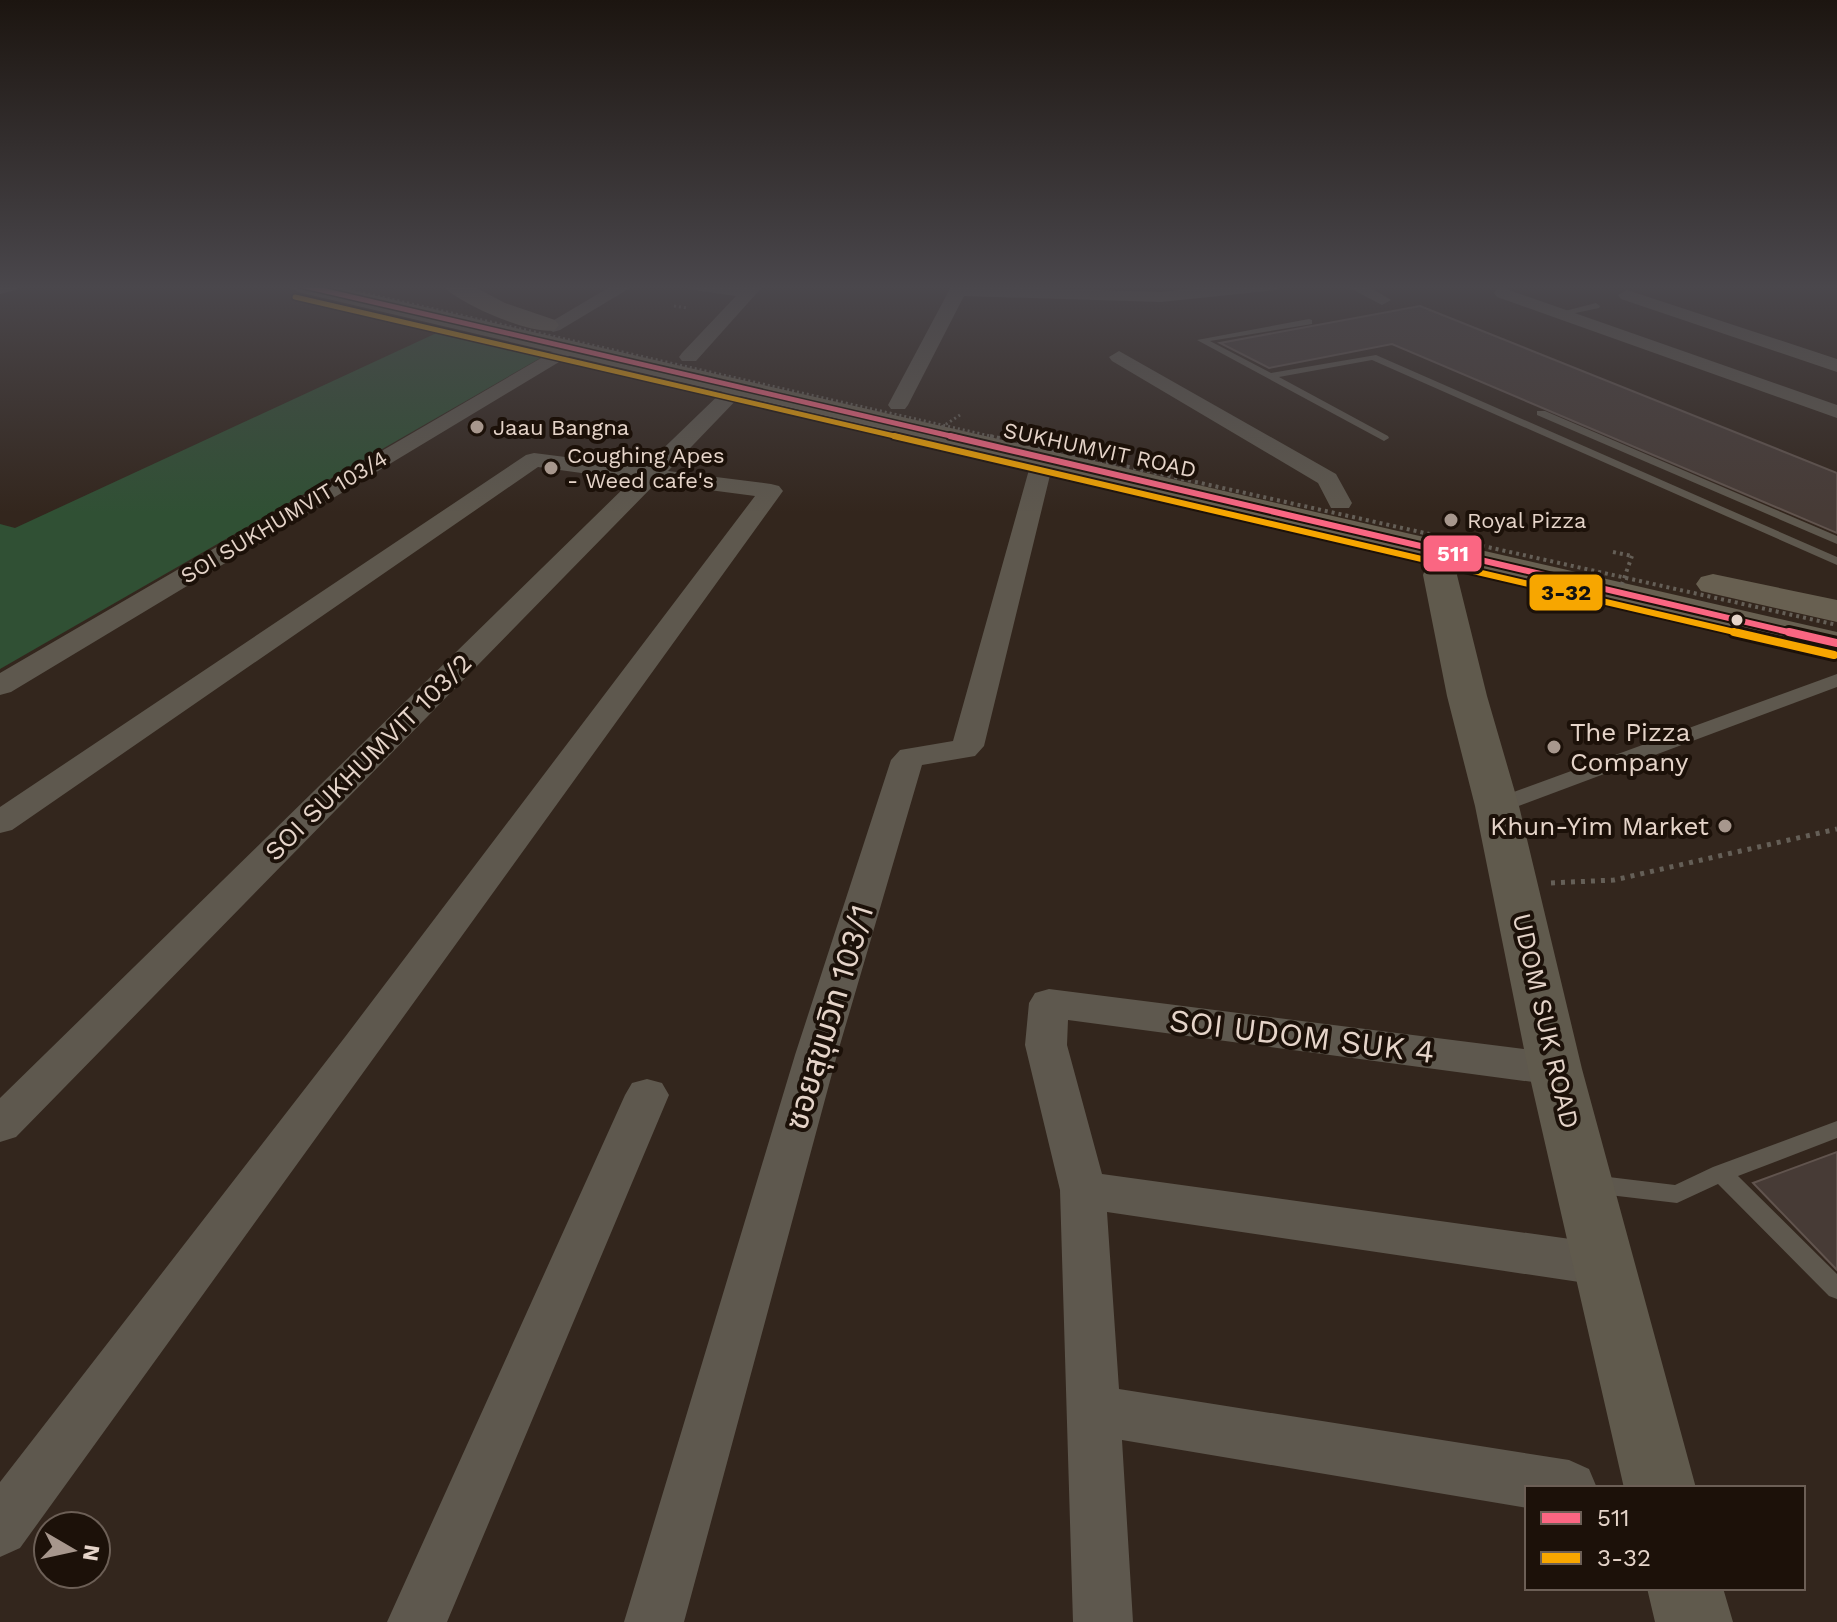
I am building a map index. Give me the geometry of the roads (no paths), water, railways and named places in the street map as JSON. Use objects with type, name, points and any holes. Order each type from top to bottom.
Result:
[{"type":"main road","name":"SUKHUMVIT ROAD","points":[[643,361],[736,389],[888,413],[1340,503],[1454,542],[1837,643]]},
{"type":"main road","name":"SUKHUMVIT ROAD","points":[[702,361],[1043,459],[1454,542],[1837,611]]},
{"type":"main road","name":"UDOM SUK ROAD","points":[[1454,542],[1440,575],[1497,806],[1555,1069],[1660,1486]]},
{"type":"main road","points":[[1686,1590],[1694,1622]]},
{"type":"street","name":"SOI SUKHUMVIT 103/4","points":[[0,686],[514,361]]},
{"type":"street","points":[[888,413],[918,361]]},
{"type":"street","points":[[1125,361],[1328,479],[1340,503]]},
{"type":"street","points":[[1694,361],[1837,412]]},
{"type":"street","name":"SOI SUKHUMVIT 103/2","points":[[0,1125],[736,389]]},
{"type":"street","name":"ซอยสุขุมวิท 103/1","points":[[654,1622],[816,1055],[907,760],[968,746],[1043,459]]},
{"type":"street","points":[[0,823],[534,460],[771,491],[370,1036],[0,1528]]},
{"type":"street","points":[[1497,806],[1837,680]]},
{"type":"street","name":"SOI UDOM SUK 4","points":[[1083,1190],[1046,1045],[1049,1003],[1555,1069]]},
{"type":"street","points":[[417,1622],[647,1095]]},
{"type":"street","points":[[1103,1622],[1083,1190],[1606,1265]]},
{"type":"street","points":[[1091,1410],[1557,1486]]},
{"type":"lane","points":[[1241,361],[1384,438]]},
{"type":"lane","points":[[1270,376],[1353,361]]},
{"type":"lane","points":[[1381,361],[1837,561]]},
{"type":"lane","points":[[1541,413],[1837,540]]},
{"type":"lane","points":[[1585,1183],[1677,1194],[1721,1173],[1837,1129]]},
{"type":"lane","points":[[1721,1173],[1837,1289]]},
{"type":"place","name":"Jaau Bangna","points":[[477,427]]},
{"type":"place","name":"Coughing Apes - Weed cafe's","points":[[551,468]]},
{"type":"place","name":"Royal Pizza","points":[[1451,520]]},
{"type":"place","name":"The Pizza Company","points":[[1554,747]]},
{"type":"place","name":"Khun-Yim Market","points":[[1725,826]]}]
